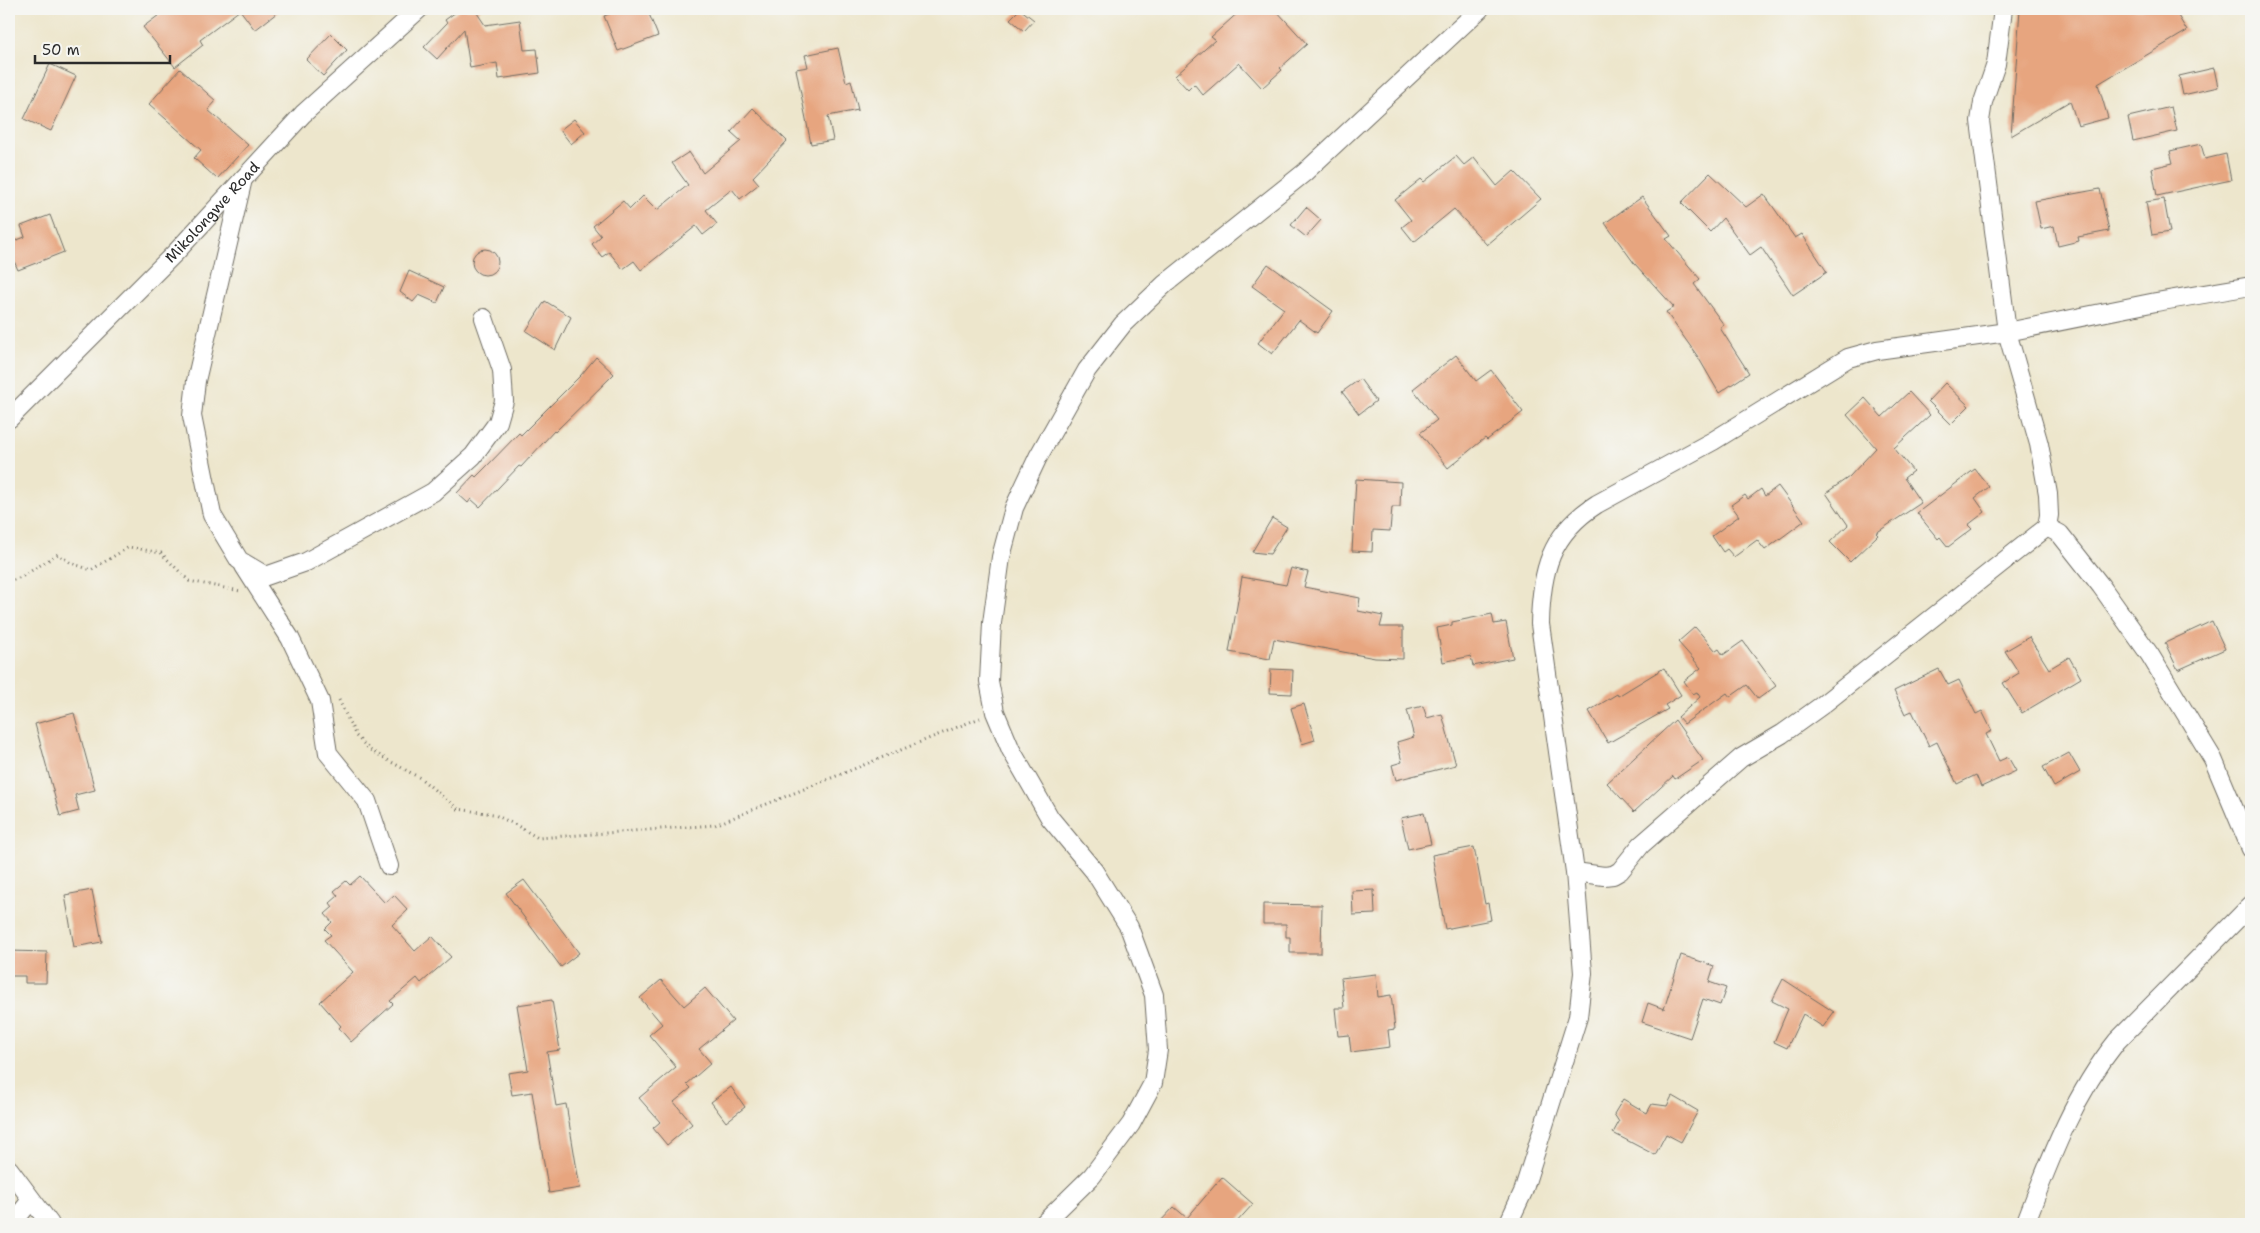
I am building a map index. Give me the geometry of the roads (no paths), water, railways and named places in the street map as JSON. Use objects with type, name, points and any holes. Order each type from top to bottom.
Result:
[{"type":"street","name":"Mikolongwe Road","points":[[9,419],[177,251],[303,114],[419,9]]},
{"type":"street","points":[[1043,1224],[1092,1176],[1131,1124],[1153,1084],[1158,1050],[1154,994],[1129,927],[1094,871],[1050,818],[1011,750],[995,712],[989,681],[992,623],[1001,557],[1012,516],[1038,457],[1087,370],[1123,324],[1164,284],[1304,174],[1480,9]]},
{"type":"street","points":[[1575,872],[1604,876],[1620,871],[1641,844],[1741,758],[1782,734],[1821,706],[2047,527],[2049,515],[2048,494],[2039,444],[2007,332],[1980,121],[1996,64],[2004,9]]},
{"type":"street","points":[[243,179],[196,381],[192,416],[212,515],[290,638],[320,700],[328,753],[367,801],[389,866]]},
{"type":"street","points":[[1508,1224],[1523,1192],[1578,1017],[1583,973],[1575,872],[1540,624],[1542,583],[1549,558],[1556,542],[1567,528],[1580,515],[1597,504],[1713,441],[1848,358],[1878,350],[2007,332],[2156,302],[2251,286]]},
{"type":"street","points":[[239,560],[266,576],[306,562],[433,492],[473,456],[498,422],[504,401],[502,370],[484,318]]},
{"type":"street","points":[[2047,527],[2060,534],[2106,592],[2150,655],[2213,759],[2251,849]]},
{"type":"street","points":[[2025,1224],[2062,1130],[2098,1066],[2117,1041],[2251,905]]},
{"type":"street","points":[[9,1169],[50,1224]]},
{"type":"street","points":[[12,1224],[31,1200]]}]
